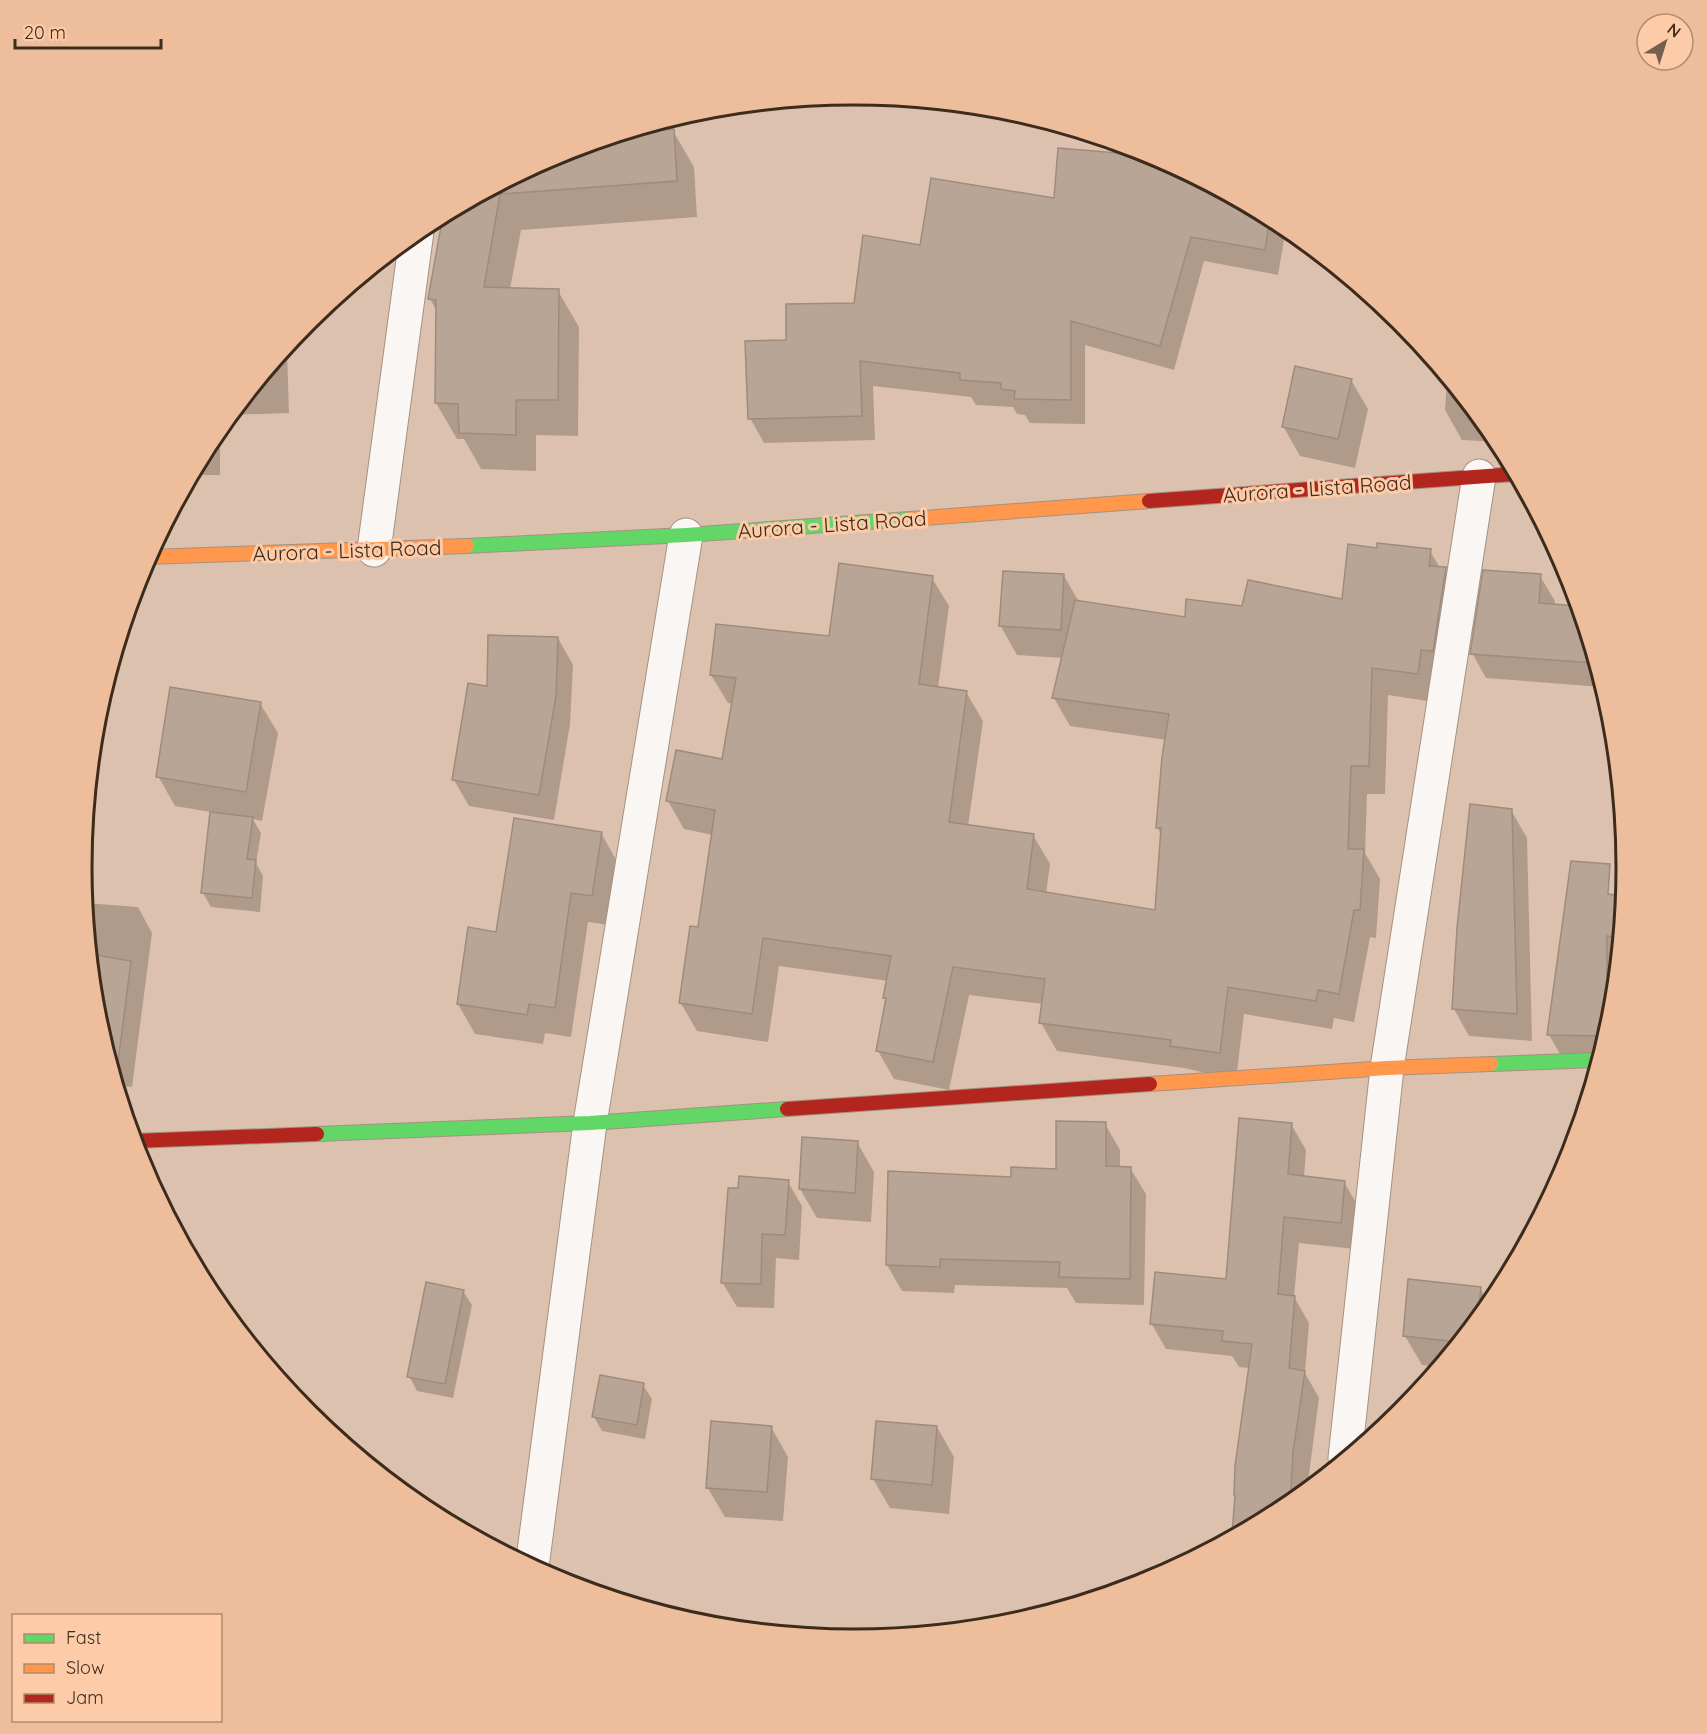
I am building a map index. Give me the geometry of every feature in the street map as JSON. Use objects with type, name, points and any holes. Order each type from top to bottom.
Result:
[{"type":"street","points":[[374,550],[415,244]]},
{"type":"street","name":"Aurora - Lista Road","points":[[159,556],[374,550],[686,535],[1506,475]]},
{"type":"street","points":[[1346,1448],[1387,1068],[1479,476]]},
{"type":"street","points":[[533,1558],[590,1123],[686,535]]},
{"type":"street","points":[[143,1141],[590,1123],[1387,1068],[1591,1060]]},
{"type":"building","points":[[674,129],[677,181],[500,194],[484,287],[559,289],[558,400],[516,400],[516,435],[459,433],[458,404],[435,403],[436,300],[428,299],[441,226],[516,184],[562,163],[609,145],[661,130]]},
{"type":"building","points":[[1058,148],[1119,153],[1191,184],[1268,228],[1265,250],[1191,237],[1160,346],[1071,321],[1071,400],[1014,399],[1015,391],[1001,389],[1001,383],[960,380],[960,373],[860,361],[862,416],[748,419],[745,341],[786,340],[786,304],[854,303],[863,235],[920,245],[931,178],[1054,198]]},
{"type":"building","points":[[1295,366],[1352,379],[1338,439],[1282,427]]},
{"type":"building","points":[[1377,543],[1431,549],[1429,566],[1446,567],[1433,651],[1421,650],[1418,674],[1372,668],[1369,766],[1351,766],[1348,849],[1364,849],[1360,910],[1354,910],[1339,994],[1318,990],[1316,1001],[1228,987],[1220,1053],[1170,1046],[1171,1040],[1039,1023],[1045,979],[953,967],[933,1062],[876,1051],[891,956],[763,938],[752,1014],[679,1003],[690,926],[698,927],[715,810],[666,801],[676,750],[722,759],[736,678],[710,675],[716,624],[829,636],[839,563],[933,576],[919,684],[967,691],[949,822],[1034,834],[1027,889],[1155,910],[1161,828],[1156,828],[1162,757],[1169,714],[1052,698],[1075,600],[1185,617],[1186,599],[1242,606],[1248,580],[1342,599],[1348,544],[1377,548]]},
{"type":"building","points":[[1483,570],[1541,574],[1539,603],[1569,605],[1588,662],[1470,654]]},
{"type":"building","points":[[1003,571],[1064,574],[1061,630],[999,626]]},
{"type":"building","points":[[488,635],[558,637],[556,696],[539,795],[452,780],[468,683],[487,686]]},
{"type":"building","points":[[170,687],[261,702],[246,792],[156,777]]},
{"type":"building","points":[[1470,804],[1512,809],[1517,1014],[1452,1009],[1457,928]]},
{"type":"building","points":[[210,812],[253,817],[247,859],[256,860],[252,898],[201,893]]},
{"type":"building","points":[[514,818],[602,832],[592,896],[571,893],[555,1008],[529,1004],[527,1015],[457,1004],[468,927],[496,932]]},
{"type":"building","points":[[1571,861],[1610,864],[1608,894],[1615,895],[1614,917],[1612,937],[1607,936],[1607,978],[1596,1036],[1547,1035]]},
{"type":"building","points":[[97,955],[131,961],[118,1066],[106,1016]]},
{"type":"building","points":[[1239,1118],[1292,1123],[1288,1174],[1345,1181],[1341,1223],[1284,1217],[1278,1294],[1295,1296],[1289,1368],[1305,1371],[1293,1452],[1291,1491],[1233,1528],[1235,1466],[1252,1344],[1222,1341],[1223,1331],[1150,1324],[1155,1272],[1226,1279]]},
{"type":"building","points":[[1056,1121],[1106,1122],[1106,1166],[1131,1167],[1130,1279],[1059,1277],[1060,1262],[940,1259],[940,1267],[886,1265],[888,1171],[1011,1177],[1011,1167],[1056,1169]]},
{"type":"building","points":[[802,1137],[858,1141],[855,1193],[799,1189]]},
{"type":"building","points":[[739,1176],[789,1180],[785,1235],[762,1234],[761,1284],[721,1283],[728,1188],[738,1188]]},
{"type":"building","points":[[1408,1279],[1481,1287],[1480,1300],[1450,1341],[1403,1336]]},
{"type":"building","points":[[426,1282],[464,1290],[445,1384],[407,1377]]},
{"type":"building","points":[[600,1375],[644,1383],[637,1425],[592,1417]]},
{"type":"building","points":[[711,1421],[772,1426],[767,1492],[706,1488]]},
{"type":"building","points":[[876,1421],[937,1426],[932,1485],[871,1479]]},
{"type":"traffic: fast","points":[[467,546],[686,535],[910,519]]},
{"type":"traffic: fast","points":[[1491,1064],[1591,1060]]},
{"type":"traffic: fast","points":[[317,1134],[590,1123],[787,1109]]},
{"type":"traffic: slow","points":[[910,519],[1149,501]]},
{"type":"traffic: slow","points":[[158,557],[467,546]]},
{"type":"traffic: slow","points":[[1150,1084],[1387,1068],[1491,1064]]},
{"type":"traffic: jam","points":[[1149,501],[1506,475]]},
{"type":"traffic: jam","points":[[787,1109],[1150,1084]]},
{"type":"traffic: jam","points":[[143,1141],[317,1134]]}]
